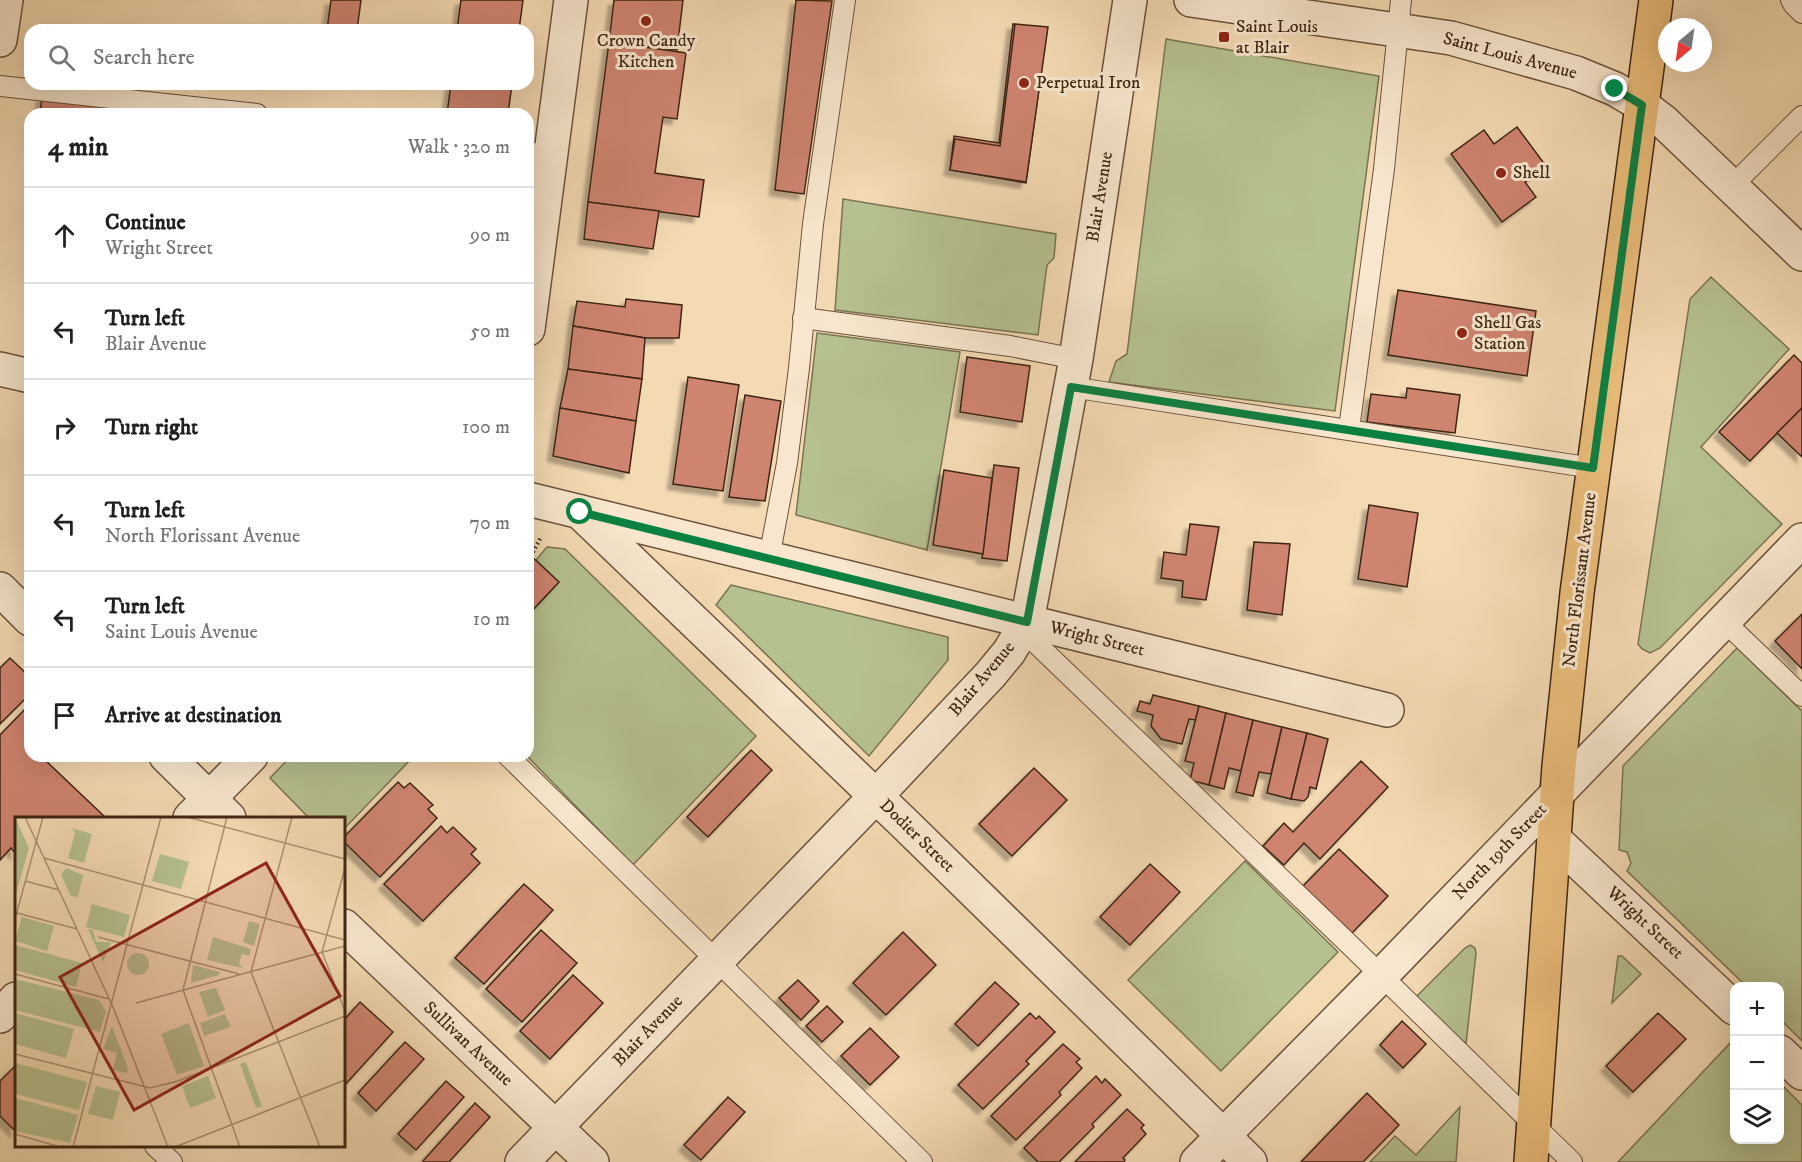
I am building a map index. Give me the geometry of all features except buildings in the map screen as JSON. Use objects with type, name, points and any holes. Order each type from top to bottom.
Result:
[{"type":"main road","name":"North Florissant Avenue","points":[[1531,1162],[1559,766],[1577,593],[1656,0]]},
{"type":"street","points":[[0,40],[6,0]]},
{"type":"street","points":[[534,234],[539,154],[571,0]]},
{"type":"street","name":"Blair Avenue","points":[[522,1162],[990,675],[1009,652],[1024,626],[1074,373],[1130,0]]},
{"type":"street","name":"Saint Louis Avenue","points":[[1191,0],[1399,14],[1451,38],[1576,73],[1615,89],[1642,105],[1671,128],[1802,254]]},
{"type":"street","points":[[0,369],[24,375]]},
{"type":"street","name":"Wright Street","points":[[534,500],[769,558],[1024,626],[1387,710]]},
{"type":"street","name":"Dodier Street","points":[[580,512],[876,796],[1250,1162]]},
{"type":"street","name":"North 19th Street","points":[[1197,1162],[1381,976],[1802,540]]},
{"type":"street","points":[[0,588],[24,613]]},
{"type":"street","points":[[171,762],[210,812],[247,762]]},
{"type":"street","name":"Wright Street","points":[[1554,839],[1730,1004]]},
{"type":"street","name":"Sullivan Avenue","points":[[345,927],[592,1162]]},
{"type":"street","points":[[1784,1057],[1802,1073]]},
{"type":"lane","points":[[769,558],[787,463],[813,224],[845,0]]},
{"type":"lane","points":[[1791,0],[1802,13]]},
{"type":"lane","points":[[1349,429],[1384,169],[1399,14]]},
{"type":"lane","points":[[0,86],[24,89]]},
{"type":"lane","points":[[37,90],[202,108]]},
{"type":"lane","points":[[1732,186],[1802,116]]},
{"type":"lane","points":[[803,318],[1010,346],[1074,373],[1349,429],[1593,468]]},
{"type":"lane","points":[[1724,621],[1802,696]]},
{"type":"lane","points":[[1024,626],[1572,1162]]},
{"type":"lane","points":[[514,762],[922,1162]]},
{"type":"lane","points":[[156,1147],[172,1162]]},
{"type":"path","points":[[534,550],[541,537]]},
{"type":"green space","points":[[1166,39],[1379,76],[1335,411],[1109,382],[1116,361],[1127,354]]},
{"type":"green space","points":[[843,199],[1056,234],[1054,258],[1047,265],[1038,335],[835,310]]},
{"type":"green space","points":[[1711,277],[1789,349],[1701,447],[1782,524],[1660,648],[1650,653],[1638,644],[1690,299]]},
{"type":"green space","points":[[817,333],[960,352],[927,550],[796,515]]},
{"type":"green space","points":[[547,547],[565,549],[756,736],[633,865],[533,762],[534,609],[559,582],[536,560]]},
{"type":"green space","points":[[731,585],[948,637],[948,660],[869,756],[716,605]]},
{"type":"green space","points":[[1737,648],[1802,711],[1802,1041],[1784,1023],[1784,982],[1742,982],[1627,871],[1631,863],[1627,852],[1619,850],[1623,766]]},
{"type":"green space","points":[[285,762],[408,762],[345,828],[345,817],[308,817],[270,778]]},
{"type":"green space","points":[[1245,861],[1338,952],[1221,1071],[1128,980]]},
{"type":"green space","points":[[1470,945],[1475,948],[1476,953],[1466,1044],[1416,997]]},
{"type":"green space","points":[[1618,956],[1622,956],[1641,974],[1612,1003]]},
{"type":"green space","points":[[1730,1043],[1730,1144],[1784,1144],[1784,1087],[1802,1105],[1802,1162],[1618,1162]]},
{"type":"green space","points":[[1460,1107],[1456,1162],[1370,1162],[1395,1136],[1416,1155]]},
{"type":"place","name":"Crown Candy Kitchen","points":[[646,21]]},
{"type":"place","name":"Saint Louis at Blair","points":[[1224,37]]},
{"type":"place","name":"Perpetual Iron","points":[[1024,83]]},
{"type":"place","name":"Shell","points":[[1501,173]]},
{"type":"place","name":"Shell Gas Station","points":[[1462,333]]},
{"type":"route","points":[[580,512],[1027,622],[1071,387],[1593,468],[1642,105],[1615,89]]}]
